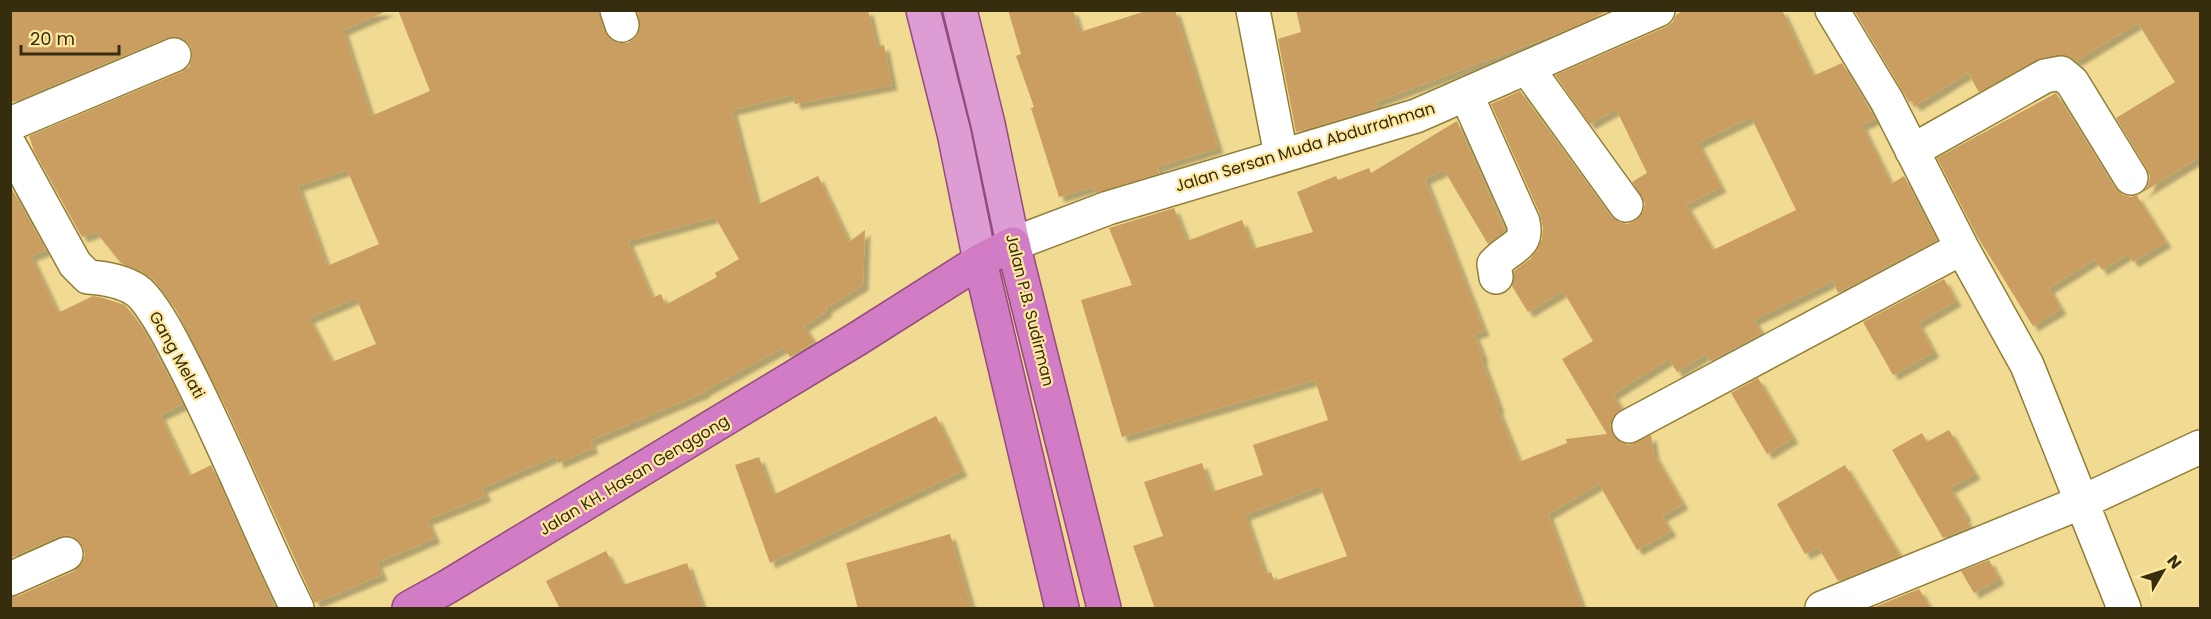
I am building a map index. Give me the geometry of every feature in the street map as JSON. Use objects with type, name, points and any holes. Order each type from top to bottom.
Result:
[{"type":"highway","name":"Jalan KH. Hasan Genggong","points":[[409,609],[449,598],[980,261],[1013,244]]},
{"type":"highway","name":"Jalan P.B. Sudirman","points":[[1013,244],[1104,609]]},
{"type":"highway","points":[[980,261],[1062,609]]},
{"type":"main road","points":[[923,10],[954,133],[980,261]]},
{"type":"main road","name":"Jalan P.B. Sudirman","points":[[960,10],[988,124],[1013,244]]},
{"type":"street","points":[[1253,10],[1281,155]]},
{"type":"street","name":"Jalan Sersan Muda Abdurrahman","points":[[1013,244],[1108,208],[1416,116],[1658,10]]},
{"type":"street","points":[[1832,10],[1887,101],[1962,248],[2020,352],[2124,609]]},
{"type":"street","points":[[10,124],[174,55]]},
{"type":"street","points":[[1527,68],[1626,205]]},
{"type":"street","points":[[1912,151],[2045,76],[2061,73],[2072,82],[2131,178]]},
{"type":"street","points":[[1466,94],[1523,222],[1525,232],[1522,242],[1504,253],[1494,264],[1496,276]]},
{"type":"street","name":"Gang Melati","points":[[10,146],[75,264],[88,277],[106,278],[136,290],[168,335],[226,451],[297,609]]},
{"type":"street","points":[[1629,426],[1962,248]]},
{"type":"street","points":[[1822,609],[2082,502],[2200,447]]},
{"type":"street","points":[[10,579],[66,554]]},
{"type":"building","points":[[10,10],[389,10],[343,30],[371,116],[430,91],[398,10],[599,10],[604,31],[610,39],[619,43],[628,43],[636,37],[640,28],[637,10],[868,10],[877,47],[884,45],[892,85],[795,104],[793,95],[732,110],[757,205],[818,176],[849,242],[865,230],[863,285],[826,308],[827,311],[804,326],[814,342],[790,357],[784,347],[705,392],[590,441],[593,448],[558,463],[556,456],[482,488],[486,496],[427,520],[435,538],[377,563],[382,575],[315,603],[227,410],[176,310],[154,280],[121,263],[96,232],[82,237],[34,151],[29,136],[181,72],[189,67],[192,58],[191,47],[186,40],[177,37],[167,38],[10,103]],"holes":[[[347,170],[379,244],[327,266],[298,186]],[[715,217],[739,259],[715,273],[717,277],[665,305],[661,294],[652,298],[628,241]],[[356,298],[376,344],[332,362],[309,318]]]},
{"type":"building","points":[[1008,10],[1073,10],[1080,32],[1149,10],[1175,10],[1218,148],[1157,167],[1160,173],[1096,193],[1093,187],[1059,197],[1031,108],[1034,107],[1016,56],[1021,54]]},
{"type":"building","points":[[1296,10],[1610,10],[1557,34],[1376,102],[1378,108],[1296,132],[1278,39],[1301,32]]},
{"type":"building","points":[[1685,10],[1782,10],[1813,76],[1842,63],[1875,119],[1862,125],[1891,184],[1904,176],[1937,240],[1838,293],[1833,281],[1754,320],[1762,333],[1710,361],[1706,354],[1677,372],[1669,359],[1613,394],[1622,409],[1613,417],[1610,426],[1613,435],[1620,442],[1629,445],[1651,435],[1654,454],[1683,504],[1662,516],[1671,531],[1637,550],[1599,484],[1548,514],[1583,609],[1155,609],[1133,546],[1163,536],[1144,482],[1202,463],[1212,492],[1263,475],[1253,445],[1328,420],[1315,380],[1122,437],[1081,300],[1132,285],[1109,228],[1174,208],[1187,241],[1242,220],[1253,249],[1313,232],[1297,192],[1336,176],[1338,180],[1369,168],[1371,173],[1457,121],[1505,231],[1488,244],[1444,170],[1425,179],[1484,331],[1474,334],[1499,407],[1497,408],[1519,462],[1567,443],[1566,439],[1607,434],[1562,359],[1593,341],[1563,291],[1528,312],[1512,286],[1514,271],[1530,259],[1537,250],[1542,239],[1543,228],[1540,214],[1491,104],[1520,91],[1611,216],[1619,222],[1628,224],[1636,220],[1643,212],[1645,203],[1632,182],[1647,173],[1616,109],[1590,124],[1555,75],[1666,27],[1673,22],[1676,15]],"holes":[[[1751,117],[1796,210],[1713,250],[1686,205],[1721,187],[1698,143]],[[1320,486],[1347,556],[1274,581],[1271,572],[1265,574],[1245,515]]]},
{"type":"building","points":[[1854,10],[2200,10],[2200,157],[2142,193],[2148,186],[2150,177],[2116,118],[2175,82],[2138,23],[2076,61],[2065,55],[2041,58],[1979,92],[1968,73],[1915,106],[1912,101],[1909,102]]},
{"type":"building","points":[[2056,93],[2115,188],[2123,195],[2131,197],[2140,194],[2137,196],[2166,242],[2133,262],[2128,254],[2102,270],[2095,259],[2049,288],[2061,309],[2033,326],[1977,236],[1937,158]]},
{"type":"building","points":[[10,186],[46,250],[31,256],[58,313],[93,296],[125,305],[144,330],[183,404],[160,415],[189,476],[211,465],[276,609],[10,609],[10,597],[18,596],[74,571],[81,564],[85,555],[77,539],[67,535],[10,558]]},
{"type":"building","points":[[1944,279],[1956,301],[1918,323],[1934,352],[1893,375],[1863,322]]},
{"type":"building","points":[[1758,378],[1793,438],[1767,454],[1731,393]]},
{"type":"building","points":[[936,416],[962,471],[770,563],[735,465],[759,457],[773,495]]},
{"type":"building","points":[[1949,430],[1975,474],[1950,488],[1966,515],[1964,516],[1970,527],[1943,538],[1892,450],[1922,433],[1927,442]]},
{"type":"building","points":[[1845,465],[1900,556],[1838,581],[1818,547],[1805,554],[1777,504]]},
{"type":"building","points":[[950,534],[972,609],[858,609],[846,563]]},
{"type":"building","points":[[606,551],[623,585],[687,563],[703,609],[560,609],[546,581]]},
{"type":"building","points":[[1989,560],[1999,579],[1974,593],[1961,571]]},
{"type":"building","points":[[1919,589],[1931,609],[1870,609]]}]
